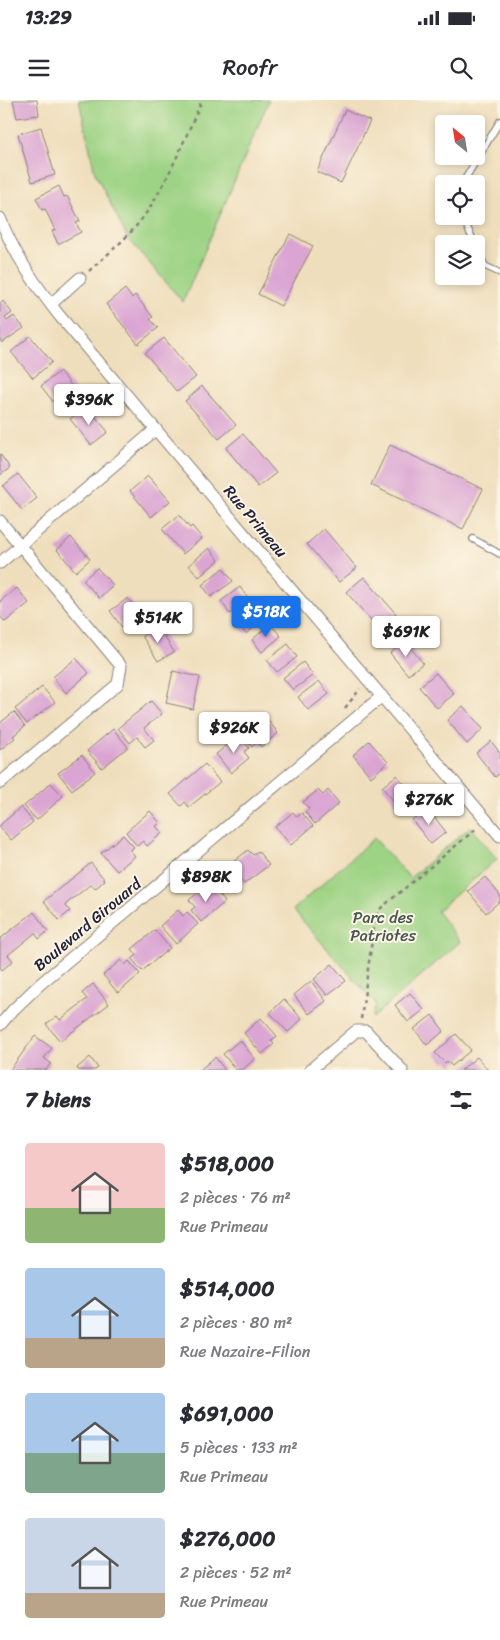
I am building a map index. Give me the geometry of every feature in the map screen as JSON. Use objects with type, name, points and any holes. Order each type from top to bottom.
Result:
[{"type":"street","name":"Rue Primeau","points":[[0,218],[17,255],[30,277],[51,304],[500,836]]},
{"type":"street","points":[[51,304],[80,278]]},
{"type":"street","points":[[0,563],[156,429]]},
{"type":"street","points":[[0,521],[121,666],[118,684],[0,784]]},
{"type":"street","name":"Boulevard Girouard","points":[[0,1025],[39,985],[382,696]]},
{"type":"street","points":[[310,1070],[356,1031],[366,1031],[402,1070]]},
{"type":"lane","points":[[467,175],[500,121]]},
{"type":"lane","points":[[485,264],[500,273]]},
{"type":"lane","points":[[473,539],[500,554]]},
{"type":"path","points":[[80,278],[127,237],[150,209],[168,175],[202,100]]},
{"type":"path","points":[[360,1031],[375,919],[381,908],[487,820]]},
{"type":"green space","points":[[79,100],[269,100],[183,302],[127,237],[95,173]]},
{"type":"green space","name":"Parc des Patriotes","points":[[470,827],[497,859],[437,911],[460,942],[372,1018],[376,1004],[293,910],[374,838],[410,878]]},
{"type":"building","points":[[13,100],[37,100],[39,115],[17,118]]},
{"type":"building","points":[[345,110],[370,121],[341,183],[317,172]]},
{"type":"building","points":[[41,127],[55,175],[32,182],[18,134]]},
{"type":"building","points":[[59,186],[64,197],[67,196],[80,221],[76,223],[81,232],[58,244],[52,231],[55,230],[45,209],[42,210],[36,198]]},
{"type":"building","points":[[290,234],[313,246],[281,306],[258,294]]},
{"type":"building","points":[[125,289],[132,298],[135,295],[153,317],[150,319],[158,328],[138,344],[106,304]]},
{"type":"building","points":[[3,301],[12,313],[5,318],[7,321],[14,316],[24,328],[2,343],[0,340],[0,303]]},
{"type":"building","points":[[30,336],[52,362],[33,378],[11,352]]},
{"type":"building","points":[[164,338],[196,377],[177,392],[145,353]]},
{"type":"building","points":[[60,371],[80,397],[61,412],[41,386]]},
{"type":"building","points":[[202,386],[236,425],[219,439],[185,401]]},
{"type":"building","points":[[87,406],[108,432],[91,445],[70,419]]},
{"type":"building","points":[[243,434],[276,473],[258,487],[226,448]]},
{"type":"building","points":[[390,445],[483,489],[463,529],[371,485]]},
{"type":"building","points":[[0,454],[10,468],[0,475]]},
{"type":"building","points":[[18,474],[37,498],[22,510],[3,486]]},
{"type":"building","points":[[148,476],[170,501],[151,517],[130,491]]},
{"type":"building","points":[[179,515],[202,538],[183,554],[162,529]]},
{"type":"building","points":[[324,529],[357,568],[339,582],[307,544]]},
{"type":"building","points":[[71,537],[90,559],[76,572],[57,550]]},
{"type":"building","points":[[209,548],[219,560],[199,577],[189,565]]},
{"type":"building","points":[[97,568],[113,585],[99,598],[83,580]]},
{"type":"building","points":[[223,568],[233,581],[211,597],[202,585]]},
{"type":"building","points":[[364,577],[397,615],[380,630],[346,592]]},
{"type":"building","points":[[240,587],[249,600],[230,614],[221,601]]},
{"type":"building","points":[[17,588],[29,603],[5,622],[0,616],[0,601]]},
{"type":"building","points":[[128,598],[145,621],[127,634],[110,611]]},
{"type":"building","points":[[254,605],[265,618],[246,634],[236,622]]},
{"type":"building","points":[[270,624],[281,636],[262,652],[252,640]]},
{"type":"building","points":[[158,626],[174,652],[158,661],[142,636]]},
{"type":"building","points":[[405,641],[423,663],[408,675],[390,653]]},
{"type":"building","points":[[288,644],[297,657],[277,672],[267,660]]},
{"type":"building","points":[[76,658],[89,673],[66,693],[53,677]]},
{"type":"building","points":[[303,662],[313,675],[293,690],[283,678]]},
{"type":"building","points":[[173,671],[200,677],[193,709],[166,703]]},
{"type":"building","points":[[436,673],[454,694],[437,708],[419,687]]},
{"type":"building","points":[[319,681],[329,694],[308,710],[298,697]]},
{"type":"building","points":[[42,687],[55,702],[27,724],[15,709]]},
{"type":"building","points":[[151,701],[162,714],[144,728],[154,740],[145,747],[137,737],[130,743],[118,728]]},
{"type":"building","points":[[463,706],[483,729],[467,744],[447,720]]},
{"type":"building","points":[[14,712],[25,726],[13,736],[15,738],[0,750],[0,723]]},
{"type":"building","points":[[264,715],[278,733],[261,747],[257,742],[252,747],[241,732]]},
{"type":"building","points":[[113,729],[128,747],[102,768],[87,751]]},
{"type":"building","points":[[239,736],[249,748],[244,752],[249,758],[231,773],[216,754]]},
{"type":"building","points":[[369,741],[388,762],[371,777],[353,755]]},
{"type":"building","points":[[491,741],[500,753],[500,773],[495,777],[476,753]]},
{"type":"building","points":[[82,755],[95,772],[72,790],[58,773]]},
{"type":"building","points":[[205,764],[220,782],[189,807],[185,802],[181,806],[170,794]]},
{"type":"building","points":[[397,775],[416,799],[402,811],[382,787]]},
{"type":"building","points":[[51,783],[63,796],[37,820],[24,806]]},
{"type":"building","points":[[318,790],[323,795],[328,790],[339,803],[315,824],[305,812],[309,809],[303,802]]},
{"type":"building","points":[[21,807],[33,822],[11,840],[0,825]]},
{"type":"building","points":[[427,808],[446,832],[431,844],[412,820]]},
{"type":"building","points":[[150,811],[160,823],[156,826],[162,833],[147,846],[143,841],[137,846],[126,832]]},
{"type":"building","points":[[293,812],[297,817],[302,813],[313,826],[291,845],[275,827]]},
{"type":"building","points":[[123,835],[134,847],[130,850],[135,856],[117,871],[101,853]]},
{"type":"building","points":[[248,850],[253,855],[258,851],[269,865],[244,884],[234,872],[239,869],[233,862]]},
{"type":"building","points":[[91,863],[105,880],[95,889],[91,884],[65,905],[70,911],[59,920],[44,901]]},
{"type":"building","points":[[485,877],[500,895],[500,901],[486,913],[468,891]]},
{"type":"building","points":[[204,888],[208,892],[214,888],[225,902],[201,922],[191,910],[195,907],[189,900]]},
{"type":"building","points":[[178,910],[183,916],[187,912],[198,924],[176,944],[160,926]]},
{"type":"building","points":[[34,912],[48,931],[39,939],[35,933],[8,955],[13,961],[2,970],[0,967],[0,939]]},
{"type":"building","points":[[155,930],[170,948],[142,971],[132,959],[137,955],[132,949]]},
{"type":"building","points":[[121,960],[125,965],[129,961],[140,974],[118,993],[103,975]]},
{"type":"building","points":[[332,964],[346,981],[327,995],[314,979]]},
{"type":"building","points":[[311,981],[326,1001],[309,1014],[294,995]]},
{"type":"building","points":[[93,984],[109,1004],[60,1041],[46,1024],[57,1016],[60,1020],[87,999],[82,993]]},
{"type":"building","points":[[410,993],[424,1010],[408,1022],[395,1005]]},
{"type":"building","points":[[284,999],[302,1019],[288,1032],[270,1013]]},
{"type":"building","points":[[432,1015],[444,1031],[427,1045],[414,1029]]},
{"type":"building","points":[[261,1018],[277,1036],[271,1041],[274,1044],[262,1054],[244,1033]]},
{"type":"building","points":[[456,1034],[471,1050],[452,1066],[447,1061],[445,1063],[435,1053]]},
{"type":"building","points":[[35,1036],[52,1048],[44,1058],[51,1063],[46,1070],[10,1070]]},
{"type":"building","points":[[240,1040],[255,1059],[242,1070],[236,1070],[223,1054]]},
{"type":"building","points":[[90,1057],[98,1068],[95,1070],[78,1070],[77,1068]]},
{"type":"building","points":[[215,1057],[225,1070],[200,1070]]},
{"type":"building","points":[[477,1057],[488,1070],[461,1070]]}]
